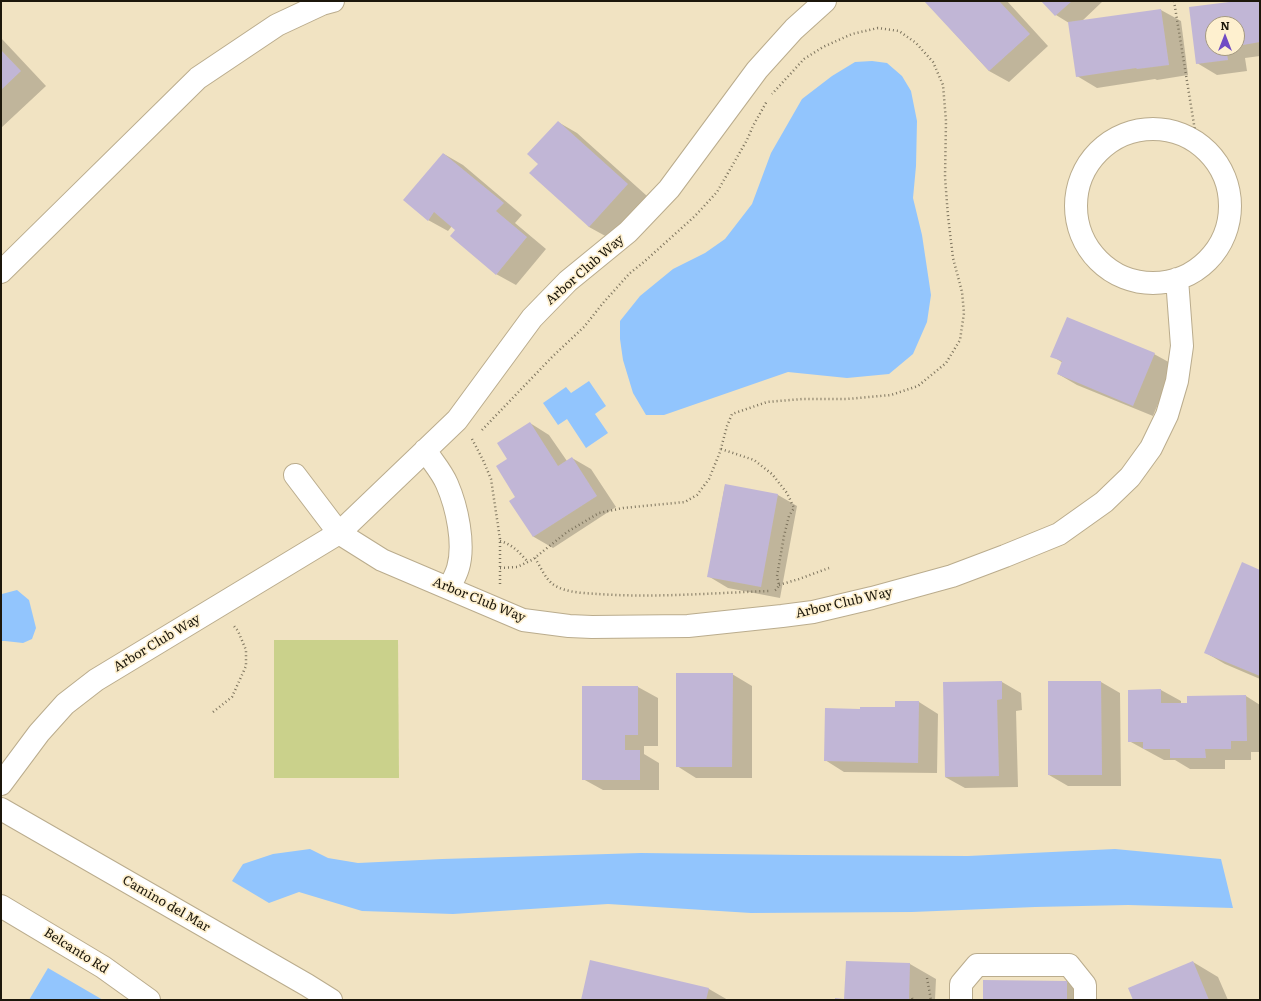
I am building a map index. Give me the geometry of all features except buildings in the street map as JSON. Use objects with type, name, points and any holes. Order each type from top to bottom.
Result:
[{"type":"street","name":"Arbor Club Way","points":[[1,784],[39,733],[65,704],[96,680],[339,533],[457,420],[532,318],[568,281],[628,232],[669,189],[757,70],[794,29],[826,1]]},
{"type":"street","points":[[1,272],[198,78],[277,25],[326,2]]},
{"type":"street","points":[[1151,129],[1175,133],[1197,143],[1213,158],[1225,177],[1230,199],[1229,221],[1219,246],[1201,266],[1177,279],[1154,284],[1130,280],[1108,270],[1091,253],[1080,232],[1076,208],[1079,184],[1089,162],[1106,145],[1127,134],[1151,129]]},
{"type":"street","name":"Arbor Club Way","points":[[339,533],[382,560],[523,620],[592,628],[688,626],[813,612],[872,598],[952,576],[1059,534],[1104,502],[1130,477],[1151,448],[1167,415],[1177,381],[1182,346],[1177,279]]},
{"type":"street","points":[[425,450],[447,483],[461,533],[461,554],[458,568],[449,588]]},
{"type":"street","points":[[295,475],[339,533]]},
{"type":"street","name":"Camino del Mar","points":[[1,809],[331,1000]]},
{"type":"street","name":"Belcanto Rd","points":[[1,906],[103,967],[149,1000]]},
{"type":"street","points":[[961,1000],[961,984],[977,965],[1069,965],[1085,985],[1085,1000]]},
{"type":"path","points":[[1174,1],[1197,143]]},
{"type":"path","points":[[478,433],[553,356],[584,327],[630,273],[696,216],[717,192],[768,98],[804,59],[823,47],[852,34],[878,28],[898,30],[916,43],[933,62],[943,84],[946,121],[945,177],[948,216],[953,258],[962,292],[964,313],[960,340],[946,363],[918,386],[891,395],[847,399],[802,399],[767,402],[732,414],[721,449],[709,479],[697,495],[685,502],[623,508],[599,513],[567,532],[528,562],[517,567],[500,568]]},
{"type":"path","points":[[457,420],[472,439],[491,479],[500,541],[500,588],[492,607]]},
{"type":"path","points":[[721,449],[754,460],[772,474],[787,493],[794,508],[789,516],[784,536],[777,576],[779,585]]},
{"type":"path","points":[[500,541],[507,543],[520,553],[528,562]]},
{"type":"path","points":[[535,558],[542,571],[553,584],[566,590],[642,596],[774,591],[779,585],[829,568]]},
{"type":"path","points":[[213,712],[232,697],[246,666],[246,650],[238,631],[219,606]]},
{"type":"path","points":[[927,978],[931,1000]]},
{"type":"green space","points":[[274,640],[398,640],[399,778],[274,778]]},
{"type":"water","points":[[872,61],[887,63],[902,76],[911,91],[917,121],[916,166],[913,198],[922,235],[931,295],[927,322],[913,354],[889,374],[847,378],[788,372],[664,415],[646,415],[633,393],[623,360],[620,339],[620,321],[640,296],[673,269],[705,253],[725,239],[752,204],[771,153],[802,99],[832,76],[855,62]]},
{"type":"water","points":[[589,381],[606,406],[595,414],[608,433],[586,448],[567,419],[558,425],[543,403],[566,387],[571,393]]},
{"type":"water","points":[[17,590],[29,600],[36,628],[32,639],[23,643],[1,641],[1,596],[2,594]]},
{"type":"water","points":[[310,849],[328,858],[358,863],[641,853],[968,856],[1115,849],[1221,859],[1233,908],[1128,905],[912,912],[751,913],[608,904],[453,914],[362,911],[299,892],[269,903],[232,881],[243,864],[273,854]]},
{"type":"water","points":[[48,968],[103,1000],[29,1000]]}]
